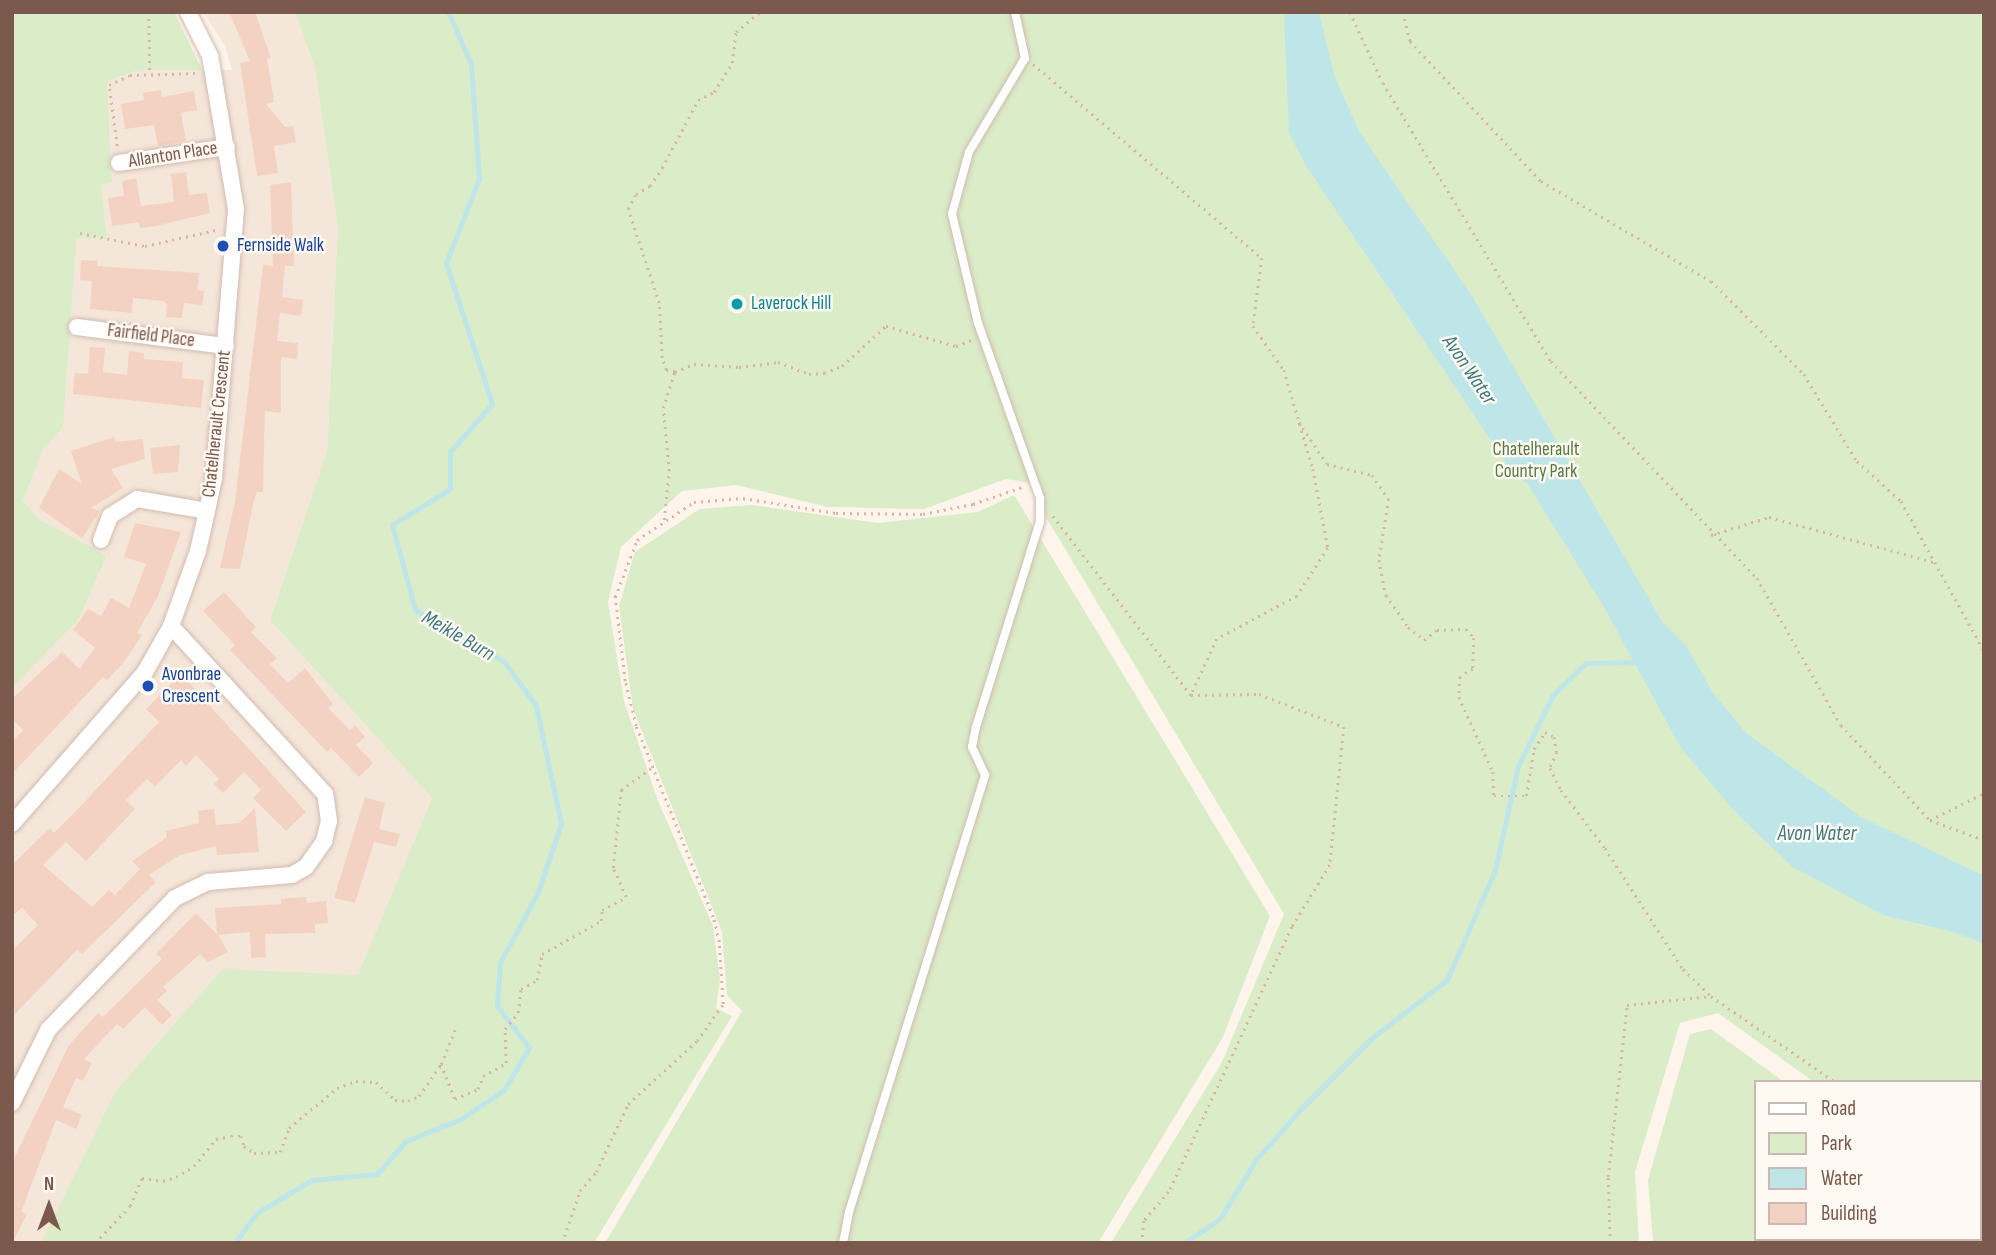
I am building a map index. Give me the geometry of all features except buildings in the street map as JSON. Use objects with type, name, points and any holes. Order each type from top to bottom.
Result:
[{"type":"street","name":"Chatelherault Crescent","points":[[12,824],[114,711],[145,672],[171,626],[207,511],[226,346],[236,224],[227,147],[214,73],[188,12]]},
{"type":"street","name":"Allanton Place","points":[[119,163],[227,147]]},
{"type":"street","name":"Fairfield Place","points":[[77,327],[226,346]]},
{"type":"street","points":[[101,540],[110,516],[136,499],[207,511]]},
{"type":"street","points":[[12,1102],[48,1030],[175,898],[208,882],[292,875],[306,867],[324,841],[329,821],[325,794],[171,626]]},
{"type":"lane","points":[[843,1243],[985,775],[972,747],[1040,522],[1040,498],[978,323],[952,214],[969,152],[1025,58],[1015,12]]},
{"type":"path","points":[[149,12],[150,74]]},
{"type":"path","points":[[760,12],[736,32],[732,63],[714,92],[698,100],[662,168],[650,186],[636,194],[628,209],[659,303],[662,358],[666,370],[675,372],[694,364],[739,367],[778,362],[810,374],[824,373],[842,366],[886,326],[956,346],[979,335]]},
{"type":"path","points":[[1350,12],[1383,83],[1551,361],[1711,535],[1757,578],[1841,725],[1930,820],[1984,840]]},
{"type":"path","points":[[1403,12],[1410,41],[1541,181],[1711,281],[1804,374],[1857,461],[1901,501],[1984,651]]},
{"type":"path","points":[[1025,58],[1262,258],[1253,327],[1284,370],[1328,548],[1297,596],[1217,639],[1191,695]]},
{"type":"path","points":[[119,163],[108,85],[131,75],[214,73]]},
{"type":"path","points":[[80,233],[154,246],[236,224]]},
{"type":"path","points":[[664,520],[669,471],[663,408],[675,372]]},
{"type":"path","points":[[1299,422],[1327,464],[1372,475],[1389,499],[1379,560],[1386,595],[1408,627],[1424,640],[1437,630],[1466,629],[1475,638],[1473,669],[1460,677],[1459,697],[1490,761],[1494,796],[1526,796],[1534,749],[1545,732],[1554,737],[1557,752],[1550,768],[1561,790],[1605,848],[1683,969],[1711,996],[1832,1080]]},
{"type":"path","points":[[562,1243],[580,1191],[596,1172],[628,1104],[697,1041],[723,1004],[719,942],[713,917],[652,768],[625,681],[615,597],[637,541],[694,502],[743,498],[836,513],[923,514],[973,504],[1035,483]]},
{"type":"path","points":[[1040,498],[1191,695]]},
{"type":"path","points":[[1711,535],[1769,517],[1935,562]]},
{"type":"path","points":[[1142,1243],[1144,1221],[1169,1192],[1292,927],[1330,865],[1344,727],[1259,694],[1191,695]]},
{"type":"path","points":[[441,1064],[455,1099],[478,1089],[482,1076],[506,1063],[505,1029],[518,1013],[521,989],[537,980],[542,954],[601,921],[602,910],[626,897],[613,867],[621,790],[652,768]]},
{"type":"path","points":[[1930,820],[1984,793]]},
{"type":"path","points":[[1610,1243],[1608,1177],[1627,1005],[1711,996]]},
{"type":"path","points":[[95,1243],[131,1206],[142,1178],[163,1181],[176,1177],[194,1166],[216,1139],[241,1136],[244,1146],[254,1153],[281,1152],[289,1128],[337,1088],[356,1081],[376,1082],[395,1100],[408,1101],[419,1096],[441,1064],[457,1024]]},
{"type":"path","points":[[52,1243],[55,1237]]},
{"type":"shaded area","points":[[203,12],[295,12],[315,69],[338,228],[327,452],[270,620],[432,798],[358,976],[222,969],[115,1092],[41,1243],[12,1243],[12,688],[79,619],[107,557],[40,520],[23,501],[43,449],[63,428],[77,237],[107,239],[101,184],[112,181],[107,81],[139,70],[232,70],[225,46]]},
{"type":"green space","points":[[12,12],[174,12],[202,70],[139,70],[107,81],[112,182],[101,185],[107,239],[77,238],[63,428],[43,449],[23,501],[40,520],[107,556],[79,619],[12,688]]},
{"type":"green space","name":"Chatelherault Country Park","points":[[295,12],[1984,12],[1984,1156],[1982,1080],[1811,1080],[1718,1013],[1680,1023],[1635,1172],[1639,1243],[1111,1243],[1222,1062],[1284,914],[1046,517],[1041,485],[1006,479],[924,509],[828,507],[736,485],[682,491],[621,547],[608,602],[624,701],[658,801],[713,926],[720,979],[716,1008],[732,1016],[594,1243],[41,1243],[115,1092],[222,969],[358,975],[432,798],[270,620],[327,452],[338,228],[315,69]]},
{"type":"green space","points":[[1014,495],[1270,916],[1223,1037],[1098,1243],[605,1243],[742,1011],[727,995],[722,932],[633,709],[619,606],[635,552],[700,509],[751,505],[878,523],[978,512]]},
{"type":"green space","points":[[1711,1029],[1781,1080],[1755,1080],[1755,1241],[1982,1241],[1982,1213],[1984,1243],[1653,1243],[1648,1180],[1690,1034]]},
{"type":"water","name":"Avon Water","points":[[1284,12],[1319,12],[1334,75],[1360,133],[1472,296],[1663,623],[1687,647],[1713,693],[1746,733],[1861,817],[1984,876],[1984,944],[1951,931],[1885,916],[1793,867],[1737,814],[1681,748],[1604,607],[1527,483],[1514,475],[1305,164],[1289,133]]},
{"type":"waterway","name":"Meikle Burn","points":[[235,1243],[257,1213],[312,1180],[377,1174],[406,1141],[461,1119],[504,1090],[529,1048],[497,1006],[500,963],[538,892],[561,824],[536,706],[504,662],[415,610],[392,525],[450,489],[450,452],[492,404],[446,263],[479,179],[471,64],[448,12]]},
{"type":"waterway","points":[[1184,1243],[1220,1219],[1255,1161],[1301,1109],[1372,1038],[1447,980],[1495,870],[1518,766],[1553,695],[1586,663],[1635,662]]},
{"type":"place","name":"Fernside Walk","points":[[223,246]]},
{"type":"place","name":"Laverock Hill","points":[[737,304]]},
{"type":"place","name":"Avonbrae Crescent","points":[[148,686]]}]
